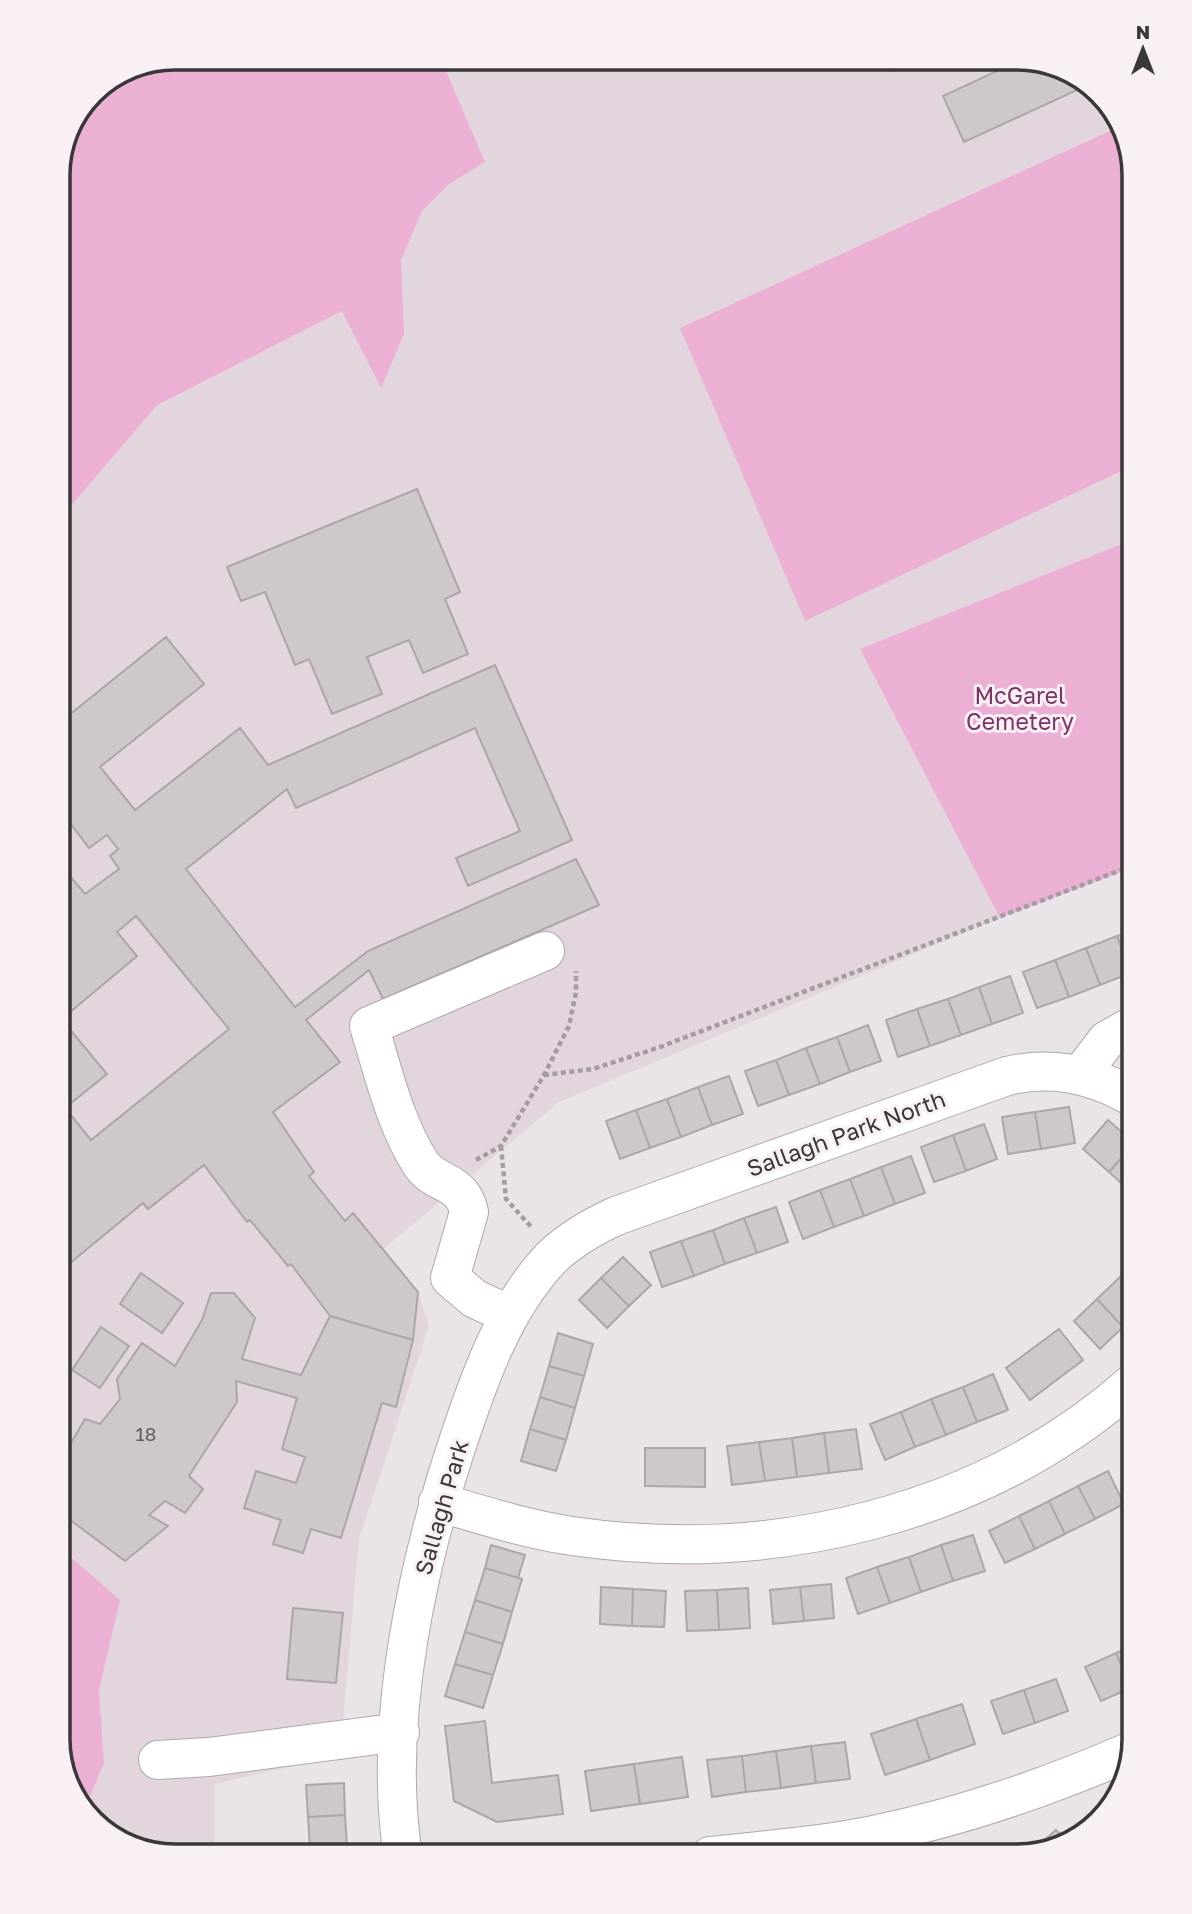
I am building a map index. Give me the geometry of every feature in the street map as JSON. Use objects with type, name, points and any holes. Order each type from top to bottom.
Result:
[{"type":"street","points":[[510,1315],[475,1299],[450,1278],[469,1212],[461,1191],[423,1167],[405,1131],[369,1026],[560,960]]},
{"type":"street","points":[[1122,1031],[1107,1040],[1080,1075],[1122,1091]]},
{"type":"street","name":"Sallagh Park North","points":[[616,1216],[1007,1076],[1040,1071],[1080,1075]]},
{"type":"street","name":"Sallagh Park","points":[[401,1844],[398,1822],[403,1686],[422,1562],[438,1502],[481,1375],[510,1315],[540,1271],[558,1251],[587,1230],[616,1216]]},
{"type":"street","points":[[438,1502],[518,1526],[615,1541],[710,1545],[784,1540],[879,1519],[977,1482],[1032,1456],[1122,1391]]},
{"type":"street","points":[[158,1760],[209,1757],[400,1732]]},
{"type":"street","points":[[807,1844],[871,1836],[1004,1801],[1120,1755]]},
{"type":"path","points":[[544,1075],[593,1069],[660,1047],[797,992],[1122,870]]},
{"type":"path","points":[[442,1179],[448,1168],[474,1161],[501,1146],[544,1075],[569,1026],[576,992],[560,960]]},
{"type":"path","points":[[501,1146],[506,1199],[523,1220],[558,1251]]},
{"type":"shaded area","points":[[175,70],[1024,70],[1063,81],[1096,106],[1111,129],[1120,155],[1122,544],[861,649],[1000,918],[559,1102],[382,1250],[418,1292],[429,1326],[359,1539],[340,1755],[215,1784],[215,1844],[155,1842],[129,1833],[96,1808],[81,1785],[71,1753],[70,168],[81,129],[92,111],[106,96],[123,84],[141,76]]},
{"type":"green space","points":[[446,70],[485,162],[449,184],[422,211],[401,260],[404,334],[381,388],[342,311],[157,405],[70,507],[70,168],[81,129],[92,111],[106,96],[123,84],[161,71]]},
{"type":"green space","points":[[1112,130],[1120,155],[1122,175],[1122,471],[805,621],[680,328]]},
{"type":"green space","name":"McGarel Cemetery","points":[[1122,544],[1122,872],[1000,918],[860,649]]},
{"type":"green space","points":[[70,1556],[120,1600],[99,1690],[104,1763],[89,1798],[81,1785],[71,1753]]},
{"type":"building","points":[[999,70],[1037,72],[1063,81],[1078,90],[964,142],[943,96]]},
{"type":"building","points":[[417,489],[460,592],[445,599],[468,654],[423,673],[409,640],[367,657],[382,694],[332,714],[309,659],[295,665],[265,592],[241,601],[227,567]]},
{"type":"building","points":[[166,637],[204,684],[100,767],[135,810],[240,728],[268,765],[495,665],[572,840],[468,886],[456,858],[520,831],[475,728],[296,808],[287,789],[186,869],[295,1007],[368,951],[576,859],[599,905],[383,999],[369,970],[306,1020],[340,1062],[273,1112],[314,1172],[309,1176],[345,1221],[353,1213],[418,1292],[413,1340],[330,1316],[291,1264],[288,1266],[250,1220],[247,1222],[204,1165],[148,1209],[143,1203],[70,1263],[70,1114],[91,1140],[229,1029],[136,916],[117,932],[137,956],[70,1012],[70,876],[85,894],[119,869],[110,856],[118,849],[107,835],[89,848],[70,823],[70,714]]},
{"type":"building","points":[[1122,934],[1122,949],[1117,936]]},
{"type":"building","points":[[1117,936],[1122,949],[1122,976],[1100,985],[1086,948]]},
{"type":"building","points":[[1086,948],[1100,985],[1069,997],[1055,960]]},
{"type":"building","points":[[1055,960],[1069,997],[1037,1008],[1023,972]]},
{"type":"building","points":[[1010,976],[1023,1013],[992,1024],[979,987]]},
{"type":"building","points":[[979,987],[992,1024],[961,1035],[948,999]]},
{"type":"building","points":[[948,999],[961,1035],[930,1046],[917,1009]]},
{"type":"building","points":[[917,1009],[930,1046],[898,1057],[886,1020]]},
{"type":"building","points":[[868,1025],[881,1061],[850,1072],[837,1037]]},
{"type":"building","points":[[70,1030],[107,1074],[70,1104]]},
{"type":"building","points":[[837,1037],[850,1072],[820,1084],[806,1048]]},
{"type":"building","points":[[806,1048],[820,1084],[789,1095],[776,1060]]},
{"type":"building","points":[[776,1060],[789,1095],[758,1106],[745,1071]]},
{"type":"building","points":[[729,1076],[743,1114],[712,1125],[698,1087]]},
{"type":"building","points":[[698,1087],[712,1125],[681,1137],[667,1099]]},
{"type":"building","points":[[667,1099],[681,1137],[650,1148],[636,1110]]},
{"type":"building","points":[[1069,1107],[1075,1143],[1041,1149],[1035,1112]]},
{"type":"building","points":[[636,1110],[650,1148],[620,1159],[606,1121]]},
{"type":"building","points":[[1035,1112],[1041,1149],[1008,1154],[1002,1117]]},
{"type":"building","points":[[1108,1120],[1122,1132],[1122,1157],[1109,1172],[1083,1149]]},
{"type":"building","points":[[984,1124],[997,1159],[966,1171],[953,1135]]},
{"type":"building","points":[[953,1135],[966,1171],[934,1182],[921,1147]]},
{"type":"building","points":[[911,1156],[925,1193],[895,1204],[881,1167]]},
{"type":"building","points":[[1122,1157],[1122,1184],[1109,1172]]},
{"type":"building","points":[[881,1167],[895,1204],[864,1216],[850,1179]]},
{"type":"building","points":[[850,1179],[864,1216],[834,1227],[820,1190]]},
{"type":"building","points":[[820,1190],[834,1227],[803,1239],[789,1202]]},
{"type":"building","points":[[776,1207],[788,1242],[757,1253],[744,1218]]},
{"type":"building","points":[[744,1218],[757,1253],[725,1264],[713,1230]]},
{"type":"building","points":[[713,1230],[725,1264],[694,1276],[681,1241]]},
{"type":"building","points":[[681,1241],[694,1276],[662,1287],[650,1252]]},
{"type":"building","points":[[623,1257],[651,1285],[629,1306],[601,1278]]},
{"type":"building","points":[[141,1273],[183,1303],[162,1333],[120,1304]]},
{"type":"building","points":[[1120,1277],[1122,1279],[1122,1326],[1097,1299]]},
{"type":"building","points":[[601,1278],[629,1306],[607,1328],[579,1300]]},
{"type":"building","points":[[211,1293],[234,1293],[255,1318],[242,1359],[301,1375],[330,1316],[413,1340],[396,1407],[382,1403],[341,1538],[311,1529],[303,1553],[273,1544],[281,1520],[244,1508],[256,1471],[296,1483],[305,1457],[282,1449],[297,1398],[236,1381],[237,1402],[189,1476],[203,1489],[185,1513],[165,1501],[149,1515],[168,1526],[125,1561],[70,1520],[70,1445],[85,1419],[100,1424],[120,1399],[117,1379],[142,1343],[175,1366],[202,1320]]},
{"type":"building","points":[[1097,1299],[1122,1328],[1100,1349],[1074,1321]]},
{"type":"building","points":[[101,1327],[129,1346],[100,1388],[72,1370]]},
{"type":"building","points":[[1059,1329],[1083,1360],[1030,1400],[1006,1368]]},
{"type":"building","points":[[558,1333],[593,1344],[584,1376],[549,1366]]},
{"type":"building","points":[[549,1366],[584,1376],[575,1408],[540,1397]]},
{"type":"building","points":[[993,1374],[1008,1410],[977,1422],[963,1387]]},
{"type":"building","points":[[963,1387],[977,1422],[946,1435],[931,1399]]},
{"type":"building","points":[[540,1397],[575,1408],[566,1440],[530,1429]]},
{"type":"building","points":[[931,1399],[946,1435],[915,1447],[901,1412]]},
{"type":"building","points":[[901,1412],[915,1447],[885,1460],[870,1424]]},
{"type":"building","points":[[530,1429],[566,1440],[556,1471],[521,1461]]},
{"type":"building","points":[[856,1429],[862,1469],[829,1473],[824,1433]]},
{"type":"building","points":[[824,1433],[829,1473],[797,1477],[792,1438]]},
{"type":"building","points":[[792,1438],[797,1477],[765,1481],[759,1442]]},
{"type":"building","points":[[759,1442],[765,1481],[732,1485],[727,1446]]},
{"type":"building","points":[[645,1448],[705,1448],[705,1487],[645,1486]]},
{"type":"building","points":[[1108,1471],[1122,1505],[1095,1519],[1078,1486]]},
{"type":"building","points":[[1078,1486],[1095,1519],[1065,1534],[1049,1501]]},
{"type":"building","points":[[1049,1501],[1065,1534],[1035,1549],[1019,1516]]},
{"type":"building","points":[[1019,1516],[1035,1549],[1005,1563],[989,1531]]},
{"type":"building","points":[[973,1535],[985,1571],[953,1581],[941,1545]]},
{"type":"building","points":[[491,1545],[525,1555],[518,1578],[485,1568]]},
{"type":"building","points":[[941,1545],[953,1581],[921,1592],[909,1557]]},
{"type":"building","points":[[909,1557],[921,1592],[890,1603],[877,1567]]},
{"type":"building","points":[[877,1567],[890,1603],[858,1614],[846,1578]]},
{"type":"building","points":[[485,1568],[522,1579],[512,1612],[475,1600]]},
{"type":"building","points":[[831,1584],[834,1618],[804,1621],[800,1587]]},
{"type":"building","points":[[601,1587],[633,1589],[632,1626],[600,1624]]},
{"type":"building","points":[[800,1587],[804,1621],[773,1624],[770,1590]]},
{"type":"building","points":[[748,1588],[750,1628],[719,1630],[717,1590]]},
{"type":"building","points":[[633,1589],[666,1591],[664,1627],[632,1626]]},
{"type":"building","points":[[717,1590],[719,1630],[687,1631],[685,1591]]},
{"type":"building","points":[[475,1600],[512,1612],[503,1644],[465,1632]]},
{"type":"building","points":[[293,1608],[343,1613],[336,1683],[287,1679]]},
{"type":"building","points":[[465,1632],[503,1644],[493,1675],[455,1664]]},
{"type":"building","points":[[1122,1650],[1122,1667],[1116,1653]]},
{"type":"building","points":[[1116,1653],[1122,1667],[1122,1692],[1101,1701],[1085,1667]]},
{"type":"building","points":[[455,1664],[493,1675],[483,1708],[445,1696]]},
{"type":"building","points":[[1056,1679],[1068,1711],[1035,1723],[1024,1690]]},
{"type":"building","points":[[1024,1690],[1035,1723],[1003,1734],[991,1701]]},
{"type":"building","points":[[962,1704],[975,1744],[930,1760],[916,1719]]},
{"type":"building","points":[[916,1719],[930,1760],[885,1775],[871,1734]]},
{"type":"building","points":[[485,1721],[492,1783],[558,1775],[563,1814],[497,1822],[454,1801],[445,1726]]},
{"type":"building","points":[[845,1742],[850,1779],[816,1783],[811,1746]]},
{"type":"building","points":[[811,1746],[816,1783],[781,1788],[776,1751]]},
{"type":"building","points":[[776,1751],[781,1788],[746,1792],[742,1756]]},
{"type":"building","points":[[742,1756],[746,1792],[712,1797],[707,1760]]},
{"type":"building","points":[[682,1757],[688,1797],[640,1804],[634,1764]]},
{"type":"building","points":[[634,1764],[640,1804],[591,1811],[585,1771]]},
{"type":"building","points":[[344,1783],[345,1815],[308,1817],[306,1785]]},
{"type":"building","points":[[345,1815],[347,1844],[310,1844],[308,1817]]},
{"type":"building","points":[[1056,1830],[1060,1834],[1051,1838],[1045,1840]]}]
